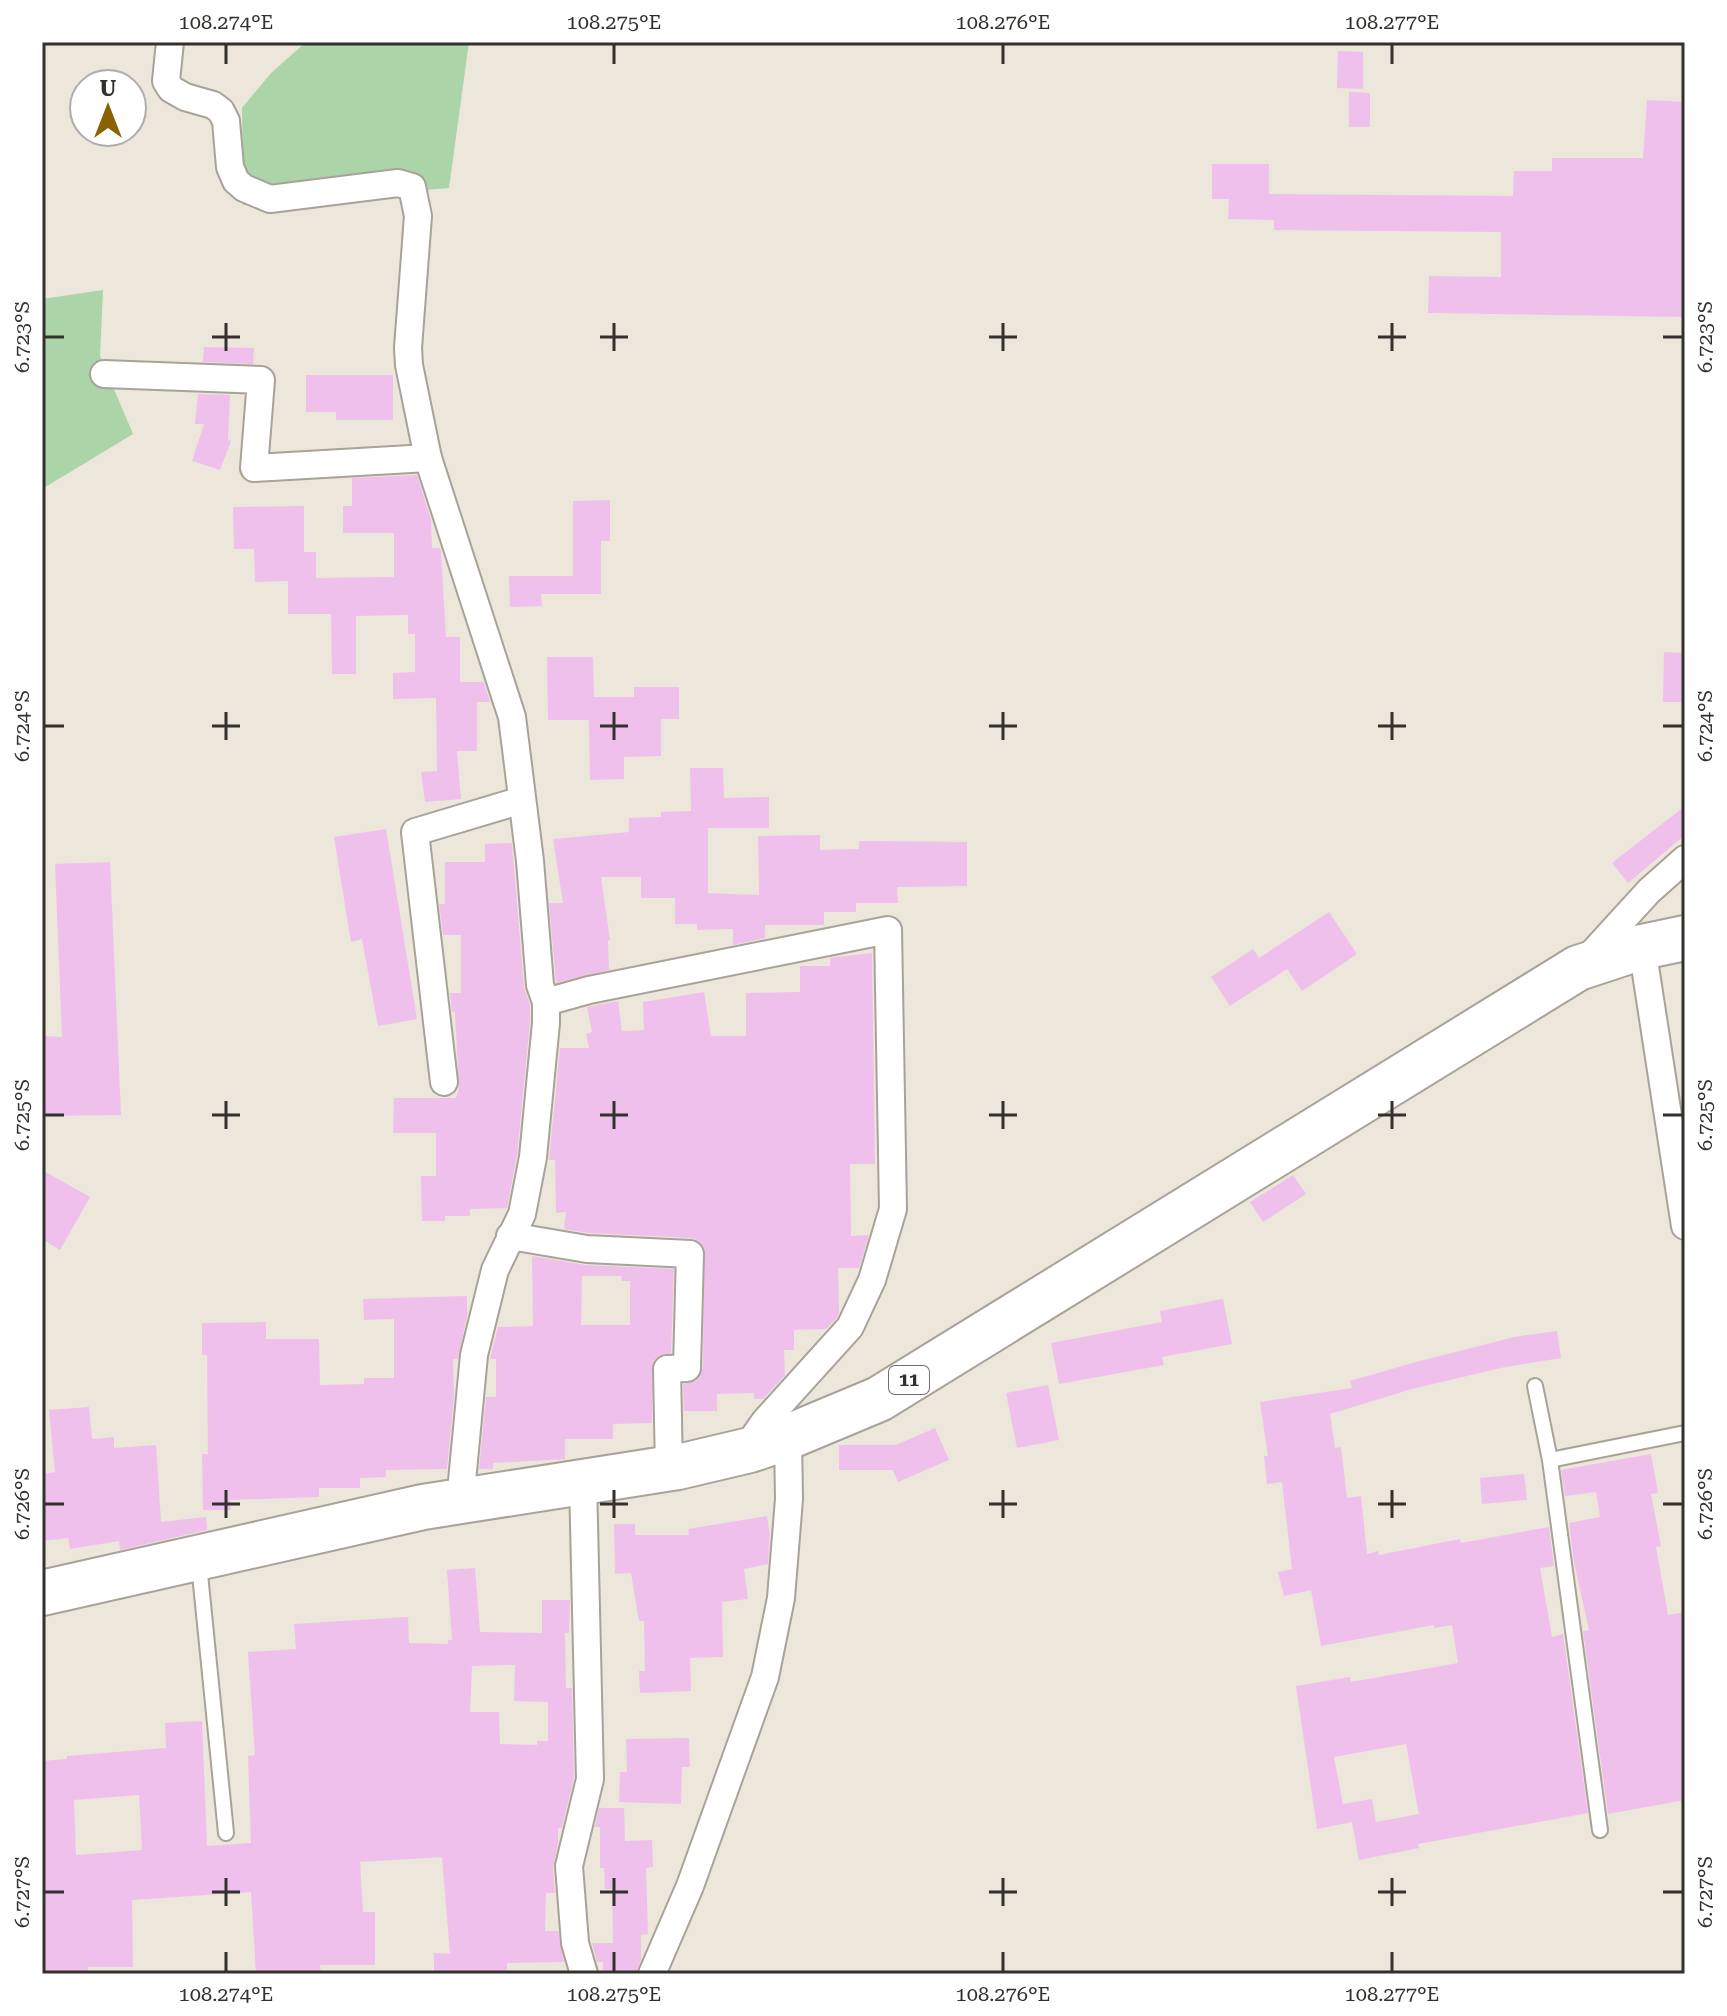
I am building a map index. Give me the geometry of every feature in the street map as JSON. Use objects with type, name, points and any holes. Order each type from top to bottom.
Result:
[{"type":"highway","name":"11","points":[[42,1593],[423,1507],[669,1469],[769,1444],[879,1399],[1578,968],[1642,947],[1685,938]]},
{"type":"street","points":[[170,42],[166,81],[171,89],[185,97],[213,105],[221,111],[226,121],[230,167],[236,181],[244,188],[270,199],[398,183],[412,187],[418,216],[408,348],[413,392],[428,458],[512,717],[540,985],[546,1002],[542,1088],[533,1157],[522,1214],[495,1270],[474,1355],[460,1502]]},
{"type":"street","points":[[104,374],[261,380],[254,468],[428,458]]},
{"type":"street","points":[[444,1082],[415,832],[522,800]]},
{"type":"street","points":[[1578,968],[1649,891],[1685,859]]},
{"type":"street","points":[[546,1002],[589,990],[888,930],[893,1209],[872,1280],[850,1327],[753,1438],[769,1444],[789,1499],[781,1598],[765,1677],[690,1886],[652,1974]]},
{"type":"street","points":[[1642,947],[1685,1226]]},
{"type":"street","points":[[510,1236],[587,1249],[690,1254],[687,1368],[667,1369],[669,1469]]},
{"type":"street","points":[[583,1481],[590,1779],[569,1866],[575,1943],[584,1974]]},
{"type":"lane","points":[[1535,1386],[1550,1460],[1600,1830]]},
{"type":"lane","points":[[1550,1460],[1685,1433]]},
{"type":"lane","points":[[198,1560],[226,1833]]},
{"type":"green space","points":[[306,42],[469,42],[449,188],[243,205],[242,108],[271,73]]},
{"type":"green space","points":[[103,290],[100,356],[133,434],[42,489],[42,299]]},
{"type":"building","points":[[1338,51],[1363,52],[1363,89],[1337,88]]},
{"type":"building","points":[[1349,92],[1370,93],[1370,127],[1349,127]]},
{"type":"building","points":[[1647,100],[1685,102],[1685,317],[1428,313],[1429,276],[1501,277],[1501,232],[1274,230],[1274,220],[1228,219],[1229,199],[1212,199],[1212,164],[1269,164],[1269,194],[1513,196],[1514,171],[1552,171],[1552,158],[1643,158]]},
{"type":"building","points":[[204,347],[254,348],[253,364],[203,362]]},
{"type":"building","points":[[306,375],[393,375],[393,420],[336,420],[336,412],[306,412]]},
{"type":"building","points":[[198,394],[230,395],[228,440],[231,441],[220,470],[192,461],[204,424],[195,424]]},
{"type":"building","points":[[417,475],[431,520],[432,548],[440,548],[441,551],[446,637],[460,637],[460,682],[484,682],[490,702],[477,702],[477,751],[457,751],[461,799],[425,802],[421,772],[437,771],[436,698],[393,699],[393,673],[415,672],[415,634],[408,634],[408,615],[356,616],[356,674],[332,674],[331,614],[288,614],[288,581],[255,582],[254,549],[234,549],[233,507],[304,506],[304,552],[316,552],[316,578],[394,577],[394,533],[343,533],[343,506],[352,506],[352,478]]},
{"type":"building","points":[[610,500],[610,541],[601,541],[601,594],[541,594],[542,606],[510,607],[509,576],[573,576],[573,501]]},
{"type":"building","points":[[1664,652],[1685,653],[1685,702],[1663,702]]},
{"type":"building","points":[[547,657],[593,657],[594,697],[634,697],[634,687],[679,687],[679,719],[661,719],[661,756],[624,757],[624,779],[590,780],[589,720],[548,720]]},
{"type":"building","points":[[690,768],[723,768],[724,798],[769,797],[769,828],[708,828],[708,893],[759,895],[758,836],[820,835],[820,850],[859,849],[859,841],[967,842],[967,886],[897,887],[898,903],[856,903],[856,912],[824,912],[824,925],[765,925],[765,938],[733,945],[733,929],[697,930],[697,924],[675,924],[675,898],[641,898],[641,877],[601,877],[610,940],[609,970],[556,983],[549,903],[563,903],[553,839],[629,832],[629,818],[661,817],[661,812],[691,811]]},
{"type":"building","points":[[1685,806],[1685,835],[1628,883],[1612,863]]},
{"type":"building","points":[[386,829],[417,1019],[378,1026],[362,939],[351,942],[334,837]]},
{"type":"building","points":[[512,843],[524,987],[530,1005],[530,1022],[517,1155],[507,1208],[470,1209],[470,1216],[445,1216],[445,1221],[422,1221],[421,1176],[436,1176],[436,1133],[393,1133],[394,1098],[456,1098],[459,1088],[455,1012],[452,1012],[450,993],[461,993],[461,935],[443,935],[439,904],[445,904],[445,862],[485,862],[485,844]]},
{"type":"building","points":[[110,862],[121,1115],[42,1116],[45,1036],[62,1037],[55,864]]},
{"type":"building","points":[[1329,912],[1357,954],[1302,991],[1287,969],[1230,1006],[1211,977],[1253,949],[1259,958]]},
{"type":"building","points":[[872,953],[875,1164],[850,1164],[851,1236],[869,1235],[859,1268],[838,1268],[837,1318],[826,1329],[794,1330],[794,1350],[784,1350],[785,1375],[763,1399],[754,1399],[754,1393],[717,1394],[717,1411],[684,1411],[683,1384],[696,1381],[703,1368],[704,1247],[691,1238],[564,1229],[566,1212],[556,1213],[555,1160],[549,1160],[560,1048],[589,1048],[586,1034],[592,1032],[587,1007],[618,1001],[622,1031],[644,1030],[643,1002],[704,992],[711,1036],[746,1036],[746,993],[800,992],[800,966],[830,966],[830,958]]},
{"type":"building","points":[[42,1170],[90,1197],[60,1250],[42,1239]]},
{"type":"building","points":[[1293,1175],[1306,1194],[1263,1222],[1250,1202]]},
{"type":"building","points":[[532,1256],[586,1265],[674,1269],[671,1353],[659,1355],[653,1362],[652,1423],[613,1424],[613,1439],[565,1439],[565,1459],[493,1463],[493,1469],[479,1469],[486,1397],[496,1397],[496,1359],[490,1359],[498,1327],[533,1326]],"holes":[[[582,1276],[621,1276],[622,1281],[630,1281],[630,1325],[581,1325]]]},
{"type":"building","points":[[467,1296],[467,1316],[458,1359],[453,1359],[454,1396],[447,1469],[386,1470],[386,1477],[360,1478],[360,1488],[319,1488],[319,1497],[230,1500],[231,1510],[203,1510],[202,1454],[208,1454],[207,1355],[202,1355],[202,1323],[266,1322],[266,1339],[319,1339],[320,1385],[364,1384],[364,1378],[394,1378],[394,1319],[364,1320],[363,1299]]},
{"type":"building","points":[[1223,1299],[1232,1344],[1162,1357],[1164,1365],[1059,1384],[1051,1343],[1162,1322],[1160,1311]]},
{"type":"building","points":[[1557,1331],[1561,1358],[1505,1367],[1412,1389],[1330,1414],[1335,1448],[1341,1447],[1347,1498],[1361,1496],[1367,1554],[1378,1551],[1379,1555],[1460,1539],[1461,1543],[1549,1527],[1554,1566],[1540,1568],[1552,1637],[1563,1634],[1588,1813],[1418,1844],[1419,1848],[1359,1860],[1352,1822],[1317,1829],[1296,1686],[1350,1677],[1351,1682],[1458,1663],[1452,1625],[1434,1628],[1434,1625],[1321,1646],[1311,1590],[1284,1596],[1278,1572],[1292,1569],[1282,1482],[1267,1484],[1264,1456],[1268,1456],[1260,1402],[1352,1388],[1350,1381],[1514,1337]],"holes":[[[1406,1744],[1419,1814],[1376,1822],[1372,1799],[1343,1804],[1334,1757]]]},
{"type":"building","points":[[1048,1385],[1059,1440],[1017,1448],[1006,1393]]},
{"type":"building","points":[[89,1407],[92,1439],[114,1437],[114,1448],[156,1445],[161,1522],[206,1517],[207,1530],[120,1550],[119,1541],[70,1549],[68,1538],[42,1541],[42,1474],[55,1472],[49,1410]]},
{"type":"building","points":[[935,1428],[949,1460],[898,1482],[893,1470],[839,1470],[839,1445],[896,1445]]},
{"type":"building","points":[[1651,1454],[1658,1493],[1651,1494],[1661,1546],[1656,1547],[1668,1615],[1685,1612],[1685,1800],[1608,1814],[1583,1631],[1589,1630],[1569,1523],[1600,1517],[1596,1492],[1565,1496],[1561,1470]]},
{"type":"building","points":[[1524,1474],[1527,1500],[1482,1504],[1480,1478]]},
{"type":"building","points":[[767,1516],[770,1535],[768,1564],[744,1569],[748,1599],[722,1602],[723,1657],[690,1658],[691,1691],[640,1693],[639,1671],[645,1671],[644,1621],[639,1621],[631,1573],[615,1574],[614,1524],[635,1524],[635,1535],[689,1535],[688,1529]]},
{"type":"building","points":[[475,1568],[480,1632],[542,1633],[542,1600],[570,1600],[569,1633],[565,1633],[566,1688],[572,1688],[574,1777],[562,1828],[558,1828],[553,1867],[555,1893],[546,1893],[545,1931],[558,1931],[564,1962],[507,1963],[507,1974],[434,1974],[434,1953],[450,1954],[442,1857],[360,1862],[363,1912],[375,1912],[375,1965],[320,1965],[321,1974],[256,1974],[251,1892],[132,1900],[133,1967],[88,1967],[88,1973],[42,1974],[42,1761],[166,1748],[165,1723],[202,1721],[207,1846],[251,1843],[248,1756],[255,1755],[248,1652],[296,1649],[294,1624],[408,1617],[409,1643],[448,1644],[448,1640],[452,1640],[447,1570]],"holes":[[[515,1665],[514,1701],[548,1702],[548,1741],[537,1741],[537,1745],[500,1744],[499,1712],[470,1712],[472,1666]],[[139,1795],[142,1850],[76,1855],[74,1800]]]},
{"type":"building","points":[[689,1738],[690,1767],[682,1767],[681,1804],[619,1802],[620,1772],[627,1772],[626,1739]]},
{"type":"building","points":[[599,1808],[624,1808],[625,1841],[652,1840],[653,1867],[646,1868],[648,1934],[641,1935],[641,1959],[636,1974],[603,1974],[603,1962],[597,1962],[592,1943],[613,1943],[612,1889],[605,1889],[604,1868],[600,1868],[600,1827],[595,1827]]}]
